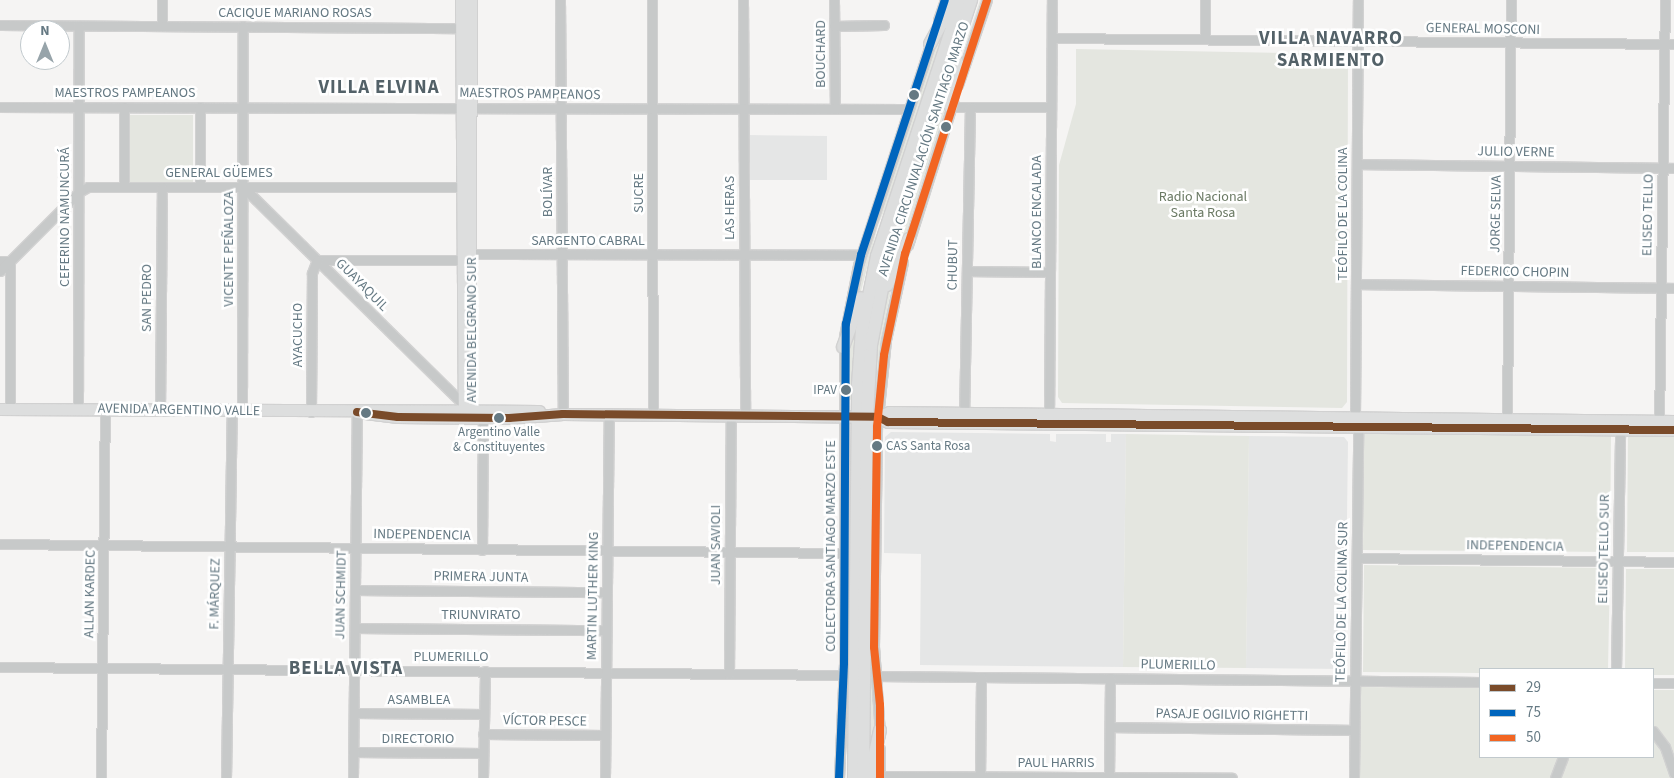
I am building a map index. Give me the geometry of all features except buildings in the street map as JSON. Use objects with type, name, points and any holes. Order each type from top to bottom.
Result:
[{"type":"highway","points":[[930,44],[954,0]]},
{"type":"highway","name":"AVENIDA CIRCUNVALACIÓN SANTIAGO MARZO","points":[[863,778],[862,417],[859,357],[868,297],[877,256],[961,0]]},
{"type":"highway","name":"AVENIDA CIRCUNVALACIÓN SANTIAGO MARZO","points":[[854,778],[849,676],[862,417],[868,386],[874,325],[886,260],[971,0]]},
{"type":"highway","points":[[951,107],[957,61],[977,0]]},
{"type":"highway","points":[[843,347],[860,303],[880,225],[900,186]]},
{"type":"highway","points":[[868,386],[887,285],[909,239]]},
{"type":"highway","points":[[848,778],[849,676]]},
{"type":"highway","points":[[876,777],[880,730]]},
{"type":"main road","name":"AVENIDA BELGRANO SUR","points":[[461,0],[466,28],[466,187],[471,411]]},
{"type":"main road","name":"AVENIDA BELGRANO SUR","points":[[466,28],[471,0]]},
{"type":"main road","name":"AVENIDA ARGENTINO VALLE","points":[[5,409],[357,412],[393,408],[609,415],[862,417],[889,412],[964,418],[1507,424]]},
{"type":"main road","points":[[1507,424],[1620,430],[1674,421]]},
{"type":"main road","points":[[1507,424],[1659,425],[1674,430]]},
{"type":"street","points":[[162,0],[162,26]]},
{"type":"street","name":"BOLÍVAR","points":[[560,0],[563,414]]},
{"type":"street","name":"SUCRE","points":[[652,0],[653,415]]},
{"type":"street","name":"LAS HERAS","points":[[743,0],[744,416]]},
{"type":"street","name":"BOUCHARD","points":[[834,0],[835,109]]},
{"type":"street","name":"COLECTORA SANTIAGO MARZO ESTE","points":[[880,730],[862,417],[843,347],[861,255],[945,0]]},
{"type":"street","name":"COLECTORA SANTIAGO MARZO ESTE","points":[[839,778],[849,676],[843,553],[862,417],[887,334],[909,239],[987,0]]},
{"type":"street","name":"BLANCO ENCALADA","points":[[1049,419],[1052,0]]},
{"type":"street","points":[[1205,0],[1205,39]]},
{"type":"street","name":"TEÓFILO DE LA COLINA","points":[[1357,422],[1358,0]]},
{"type":"street","name":"JORGE SELVA","points":[[1507,424],[1511,0]]},
{"type":"street","name":"ELISEO TELLO","points":[[1659,425],[1665,0]]},
{"type":"street","name":"CACIQUE MARIANO ROSAS","points":[[0,25],[466,28]]},
{"type":"street","points":[[834,26],[884,25]]},
{"type":"street","name":"CEFERINO NAMUNCURÁ","points":[[78,410],[79,26]]},
{"type":"street","name":"VICENTE PEÑALOZA","points":[[237,411],[243,187],[243,26]]},
{"type":"street","name":"GENERAL MOSCONI","points":[[1052,38],[1674,44]]},
{"type":"street","name":"MAESTROS PAMPEANOS","points":[[0,107],[909,109]]},
{"type":"street","points":[[124,107],[124,187]]},
{"type":"street","points":[[200,107],[200,187]]},
{"type":"street","points":[[951,107],[1051,107]]},
{"type":"street","name":"CHUBUT","points":[[964,418],[970,107]]},
{"type":"street","name":"JULIO VERNE","points":[[1357,164],[1674,168]]},
{"type":"street","name":"GENERAL GÜEMES","points":[[79,192],[90,187],[466,187]]},
{"type":"street","name":"SAN PEDRO","points":[[160,410],[162,187]]},
{"type":"street","name":"GUAYAQUIL","points":[[243,187],[471,411]]},
{"type":"street","points":[[0,271],[5,261],[79,192]]},
{"type":"street","name":"SARGENTO CABRAL","points":[[317,260],[562,254],[861,255]]},
{"type":"street","name":"AYACUCHO","points":[[311,412],[312,273],[317,260]]},
{"type":"street","points":[[5,261],[5,409]]},
{"type":"street","points":[[967,271],[1050,272]]},
{"type":"street","name":"FEDERICO CHOPIN","points":[[1356,284],[1674,288]]},
{"type":"street","name":"ALLAN KARDEC","points":[[101,778],[105,410]]},
{"type":"street","name":"F. MÁRQUEZ","points":[[226,778],[230,547],[237,411]]},
{"type":"street","points":[[471,411],[482,550]]},
{"type":"street","name":"JUAN SCHMIDT","points":[[353,778],[357,412]]},
{"type":"street","name":"MARTIN LUTHER KING","points":[[605,778],[609,415]]},
{"type":"street","name":"JUAN SAVIOLI","points":[[729,674],[731,416]]},
{"type":"street","name":"TEÓFILO DE LA COLINA SUR","points":[[1354,778],[1357,422]]},
{"type":"street","name":"ELISEO TELLO SUR","points":[[1616,668],[1620,430]]},
{"type":"street","name":"INDEPENDENCIA","points":[[0,544],[843,553]]},
{"type":"street","name":"INDEPENDENCIA","points":[[1356,558],[1674,562]]},
{"type":"street","name":"PRIMERA JUNTA","points":[[355,590],[607,592]]},
{"type":"street","name":"TRIUNVIRATO","points":[[355,628],[606,630]]},
{"type":"street","name":"PLUMERILLO","points":[[0,667],[606,671],[849,676]]},
{"type":"street","points":[[483,778],[485,671]]},
{"type":"street","name":"PLUMERILLO","points":[[876,676],[1479,682]]},
{"type":"street","points":[[980,777],[981,677]]},
{"type":"street","points":[[1109,777],[1110,678]]},
{"type":"street","points":[[1654,683],[1674,684]]},
{"type":"street","name":"ASAMBLEA","points":[[354,713],[484,714]]},
{"type":"street","name":"PASAJE OGILVIO RIGHETTI","points":[[1110,727],[1354,730]]},
{"type":"street","points":[[1654,732],[1665,746],[1674,773]]},
{"type":"street","name":"VÍCTOR PESCE","points":[[483,734],[605,735]]},
{"type":"street","name":"DIRECTORIO","points":[[353,752],[483,753]]},
{"type":"street","points":[[1555,778],[1563,758]]},
{"type":"street","name":"PAUL HARRIS","points":[[876,777],[1232,778]]},
{"type":"shaded area","points":[[749,135],[827,136],[827,180],[749,180]]},
{"type":"shaded area","points":[[891,432],[1050,434],[1050,441],[1056,442],[1056,434],[1106,434],[1106,442],[1111,442],[1111,434],[1126,434],[1123,667],[920,665],[921,554],[884,553],[885,437]]},
{"type":"shaded area","points":[[1249,436],[1344,437],[1348,442],[1345,669],[1246,668]]},
{"type":"green space","points":[[980,0],[982,0],[960,61]]},
{"type":"green space","points":[[947,22],[893,190],[878,225],[859,299],[855,294],[865,257],[932,53]]},
{"type":"green space","name":"Radio Nacional Santa Rosa","points":[[1076,49],[1343,54],[1348,58],[1347,402],[1342,408],[1062,403],[1058,397],[1059,165],[1076,104]]},
{"type":"green space","points":[[953,75],[945,110],[906,234],[890,269],[895,244]]},
{"type":"green space","points":[[130,115],[193,115],[193,183],[130,183]]},
{"type":"green space","points":[[894,277],[882,335],[876,397],[873,399],[872,375],[888,289]]},
{"type":"green space","points":[[859,315],[852,399],[850,400],[847,349]]},
{"type":"green space","points":[[851,433],[850,682],[843,778],[849,667],[847,515]]},
{"type":"green space","points":[[1364,433],[1611,435],[1610,552],[1363,550]]},
{"type":"green space","points":[[1126,434],[1249,436],[1246,668],[1123,667]]},
{"type":"green space","points":[[1628,435],[1674,436],[1674,552],[1627,552]]},
{"type":"green space","points":[[1364,565],[1610,568],[1608,668],[1479,668],[1479,673],[1363,672]]},
{"type":"green space","points":[[1626,569],[1674,569],[1674,675],[1654,675],[1654,668],[1625,668]]},
{"type":"green space","points":[[870,661],[875,726],[869,759]]},
{"type":"green space","points":[[1361,687],[1479,688],[1479,758],[1654,758],[1654,690],[1674,690],[1674,778],[1360,778]]},
{"type":"transit line","name":"75","points":[[839,778],[844,663],[846,324],[861,255],[945,0]]},
{"type":"transit line","name":"50","points":[[880,778],[880,705],[874,647],[877,427],[884,355],[905,254],[987,0]]},
{"type":"transit line","name":"29","points":[[357,412],[398,417],[509,418],[563,414],[878,417],[888,422],[1674,430]]},
{"type":"place","name":"IPAV","points":[[846,390]]},
{"type":"place","name":"Argentino Valle & Constituyentes","points":[[499,418]]},
{"type":"place","name":"CAS Santa Rosa","points":[[877,446]]},
{"type":"district","name":"VILLA NAVARRO SARMIENTO","points":[[1331,50]]},
{"type":"district","name":"VILLA ELVINA","points":[[379,88]]},
{"type":"district","name":"BELLA VISTA","points":[[346,669]]}]
